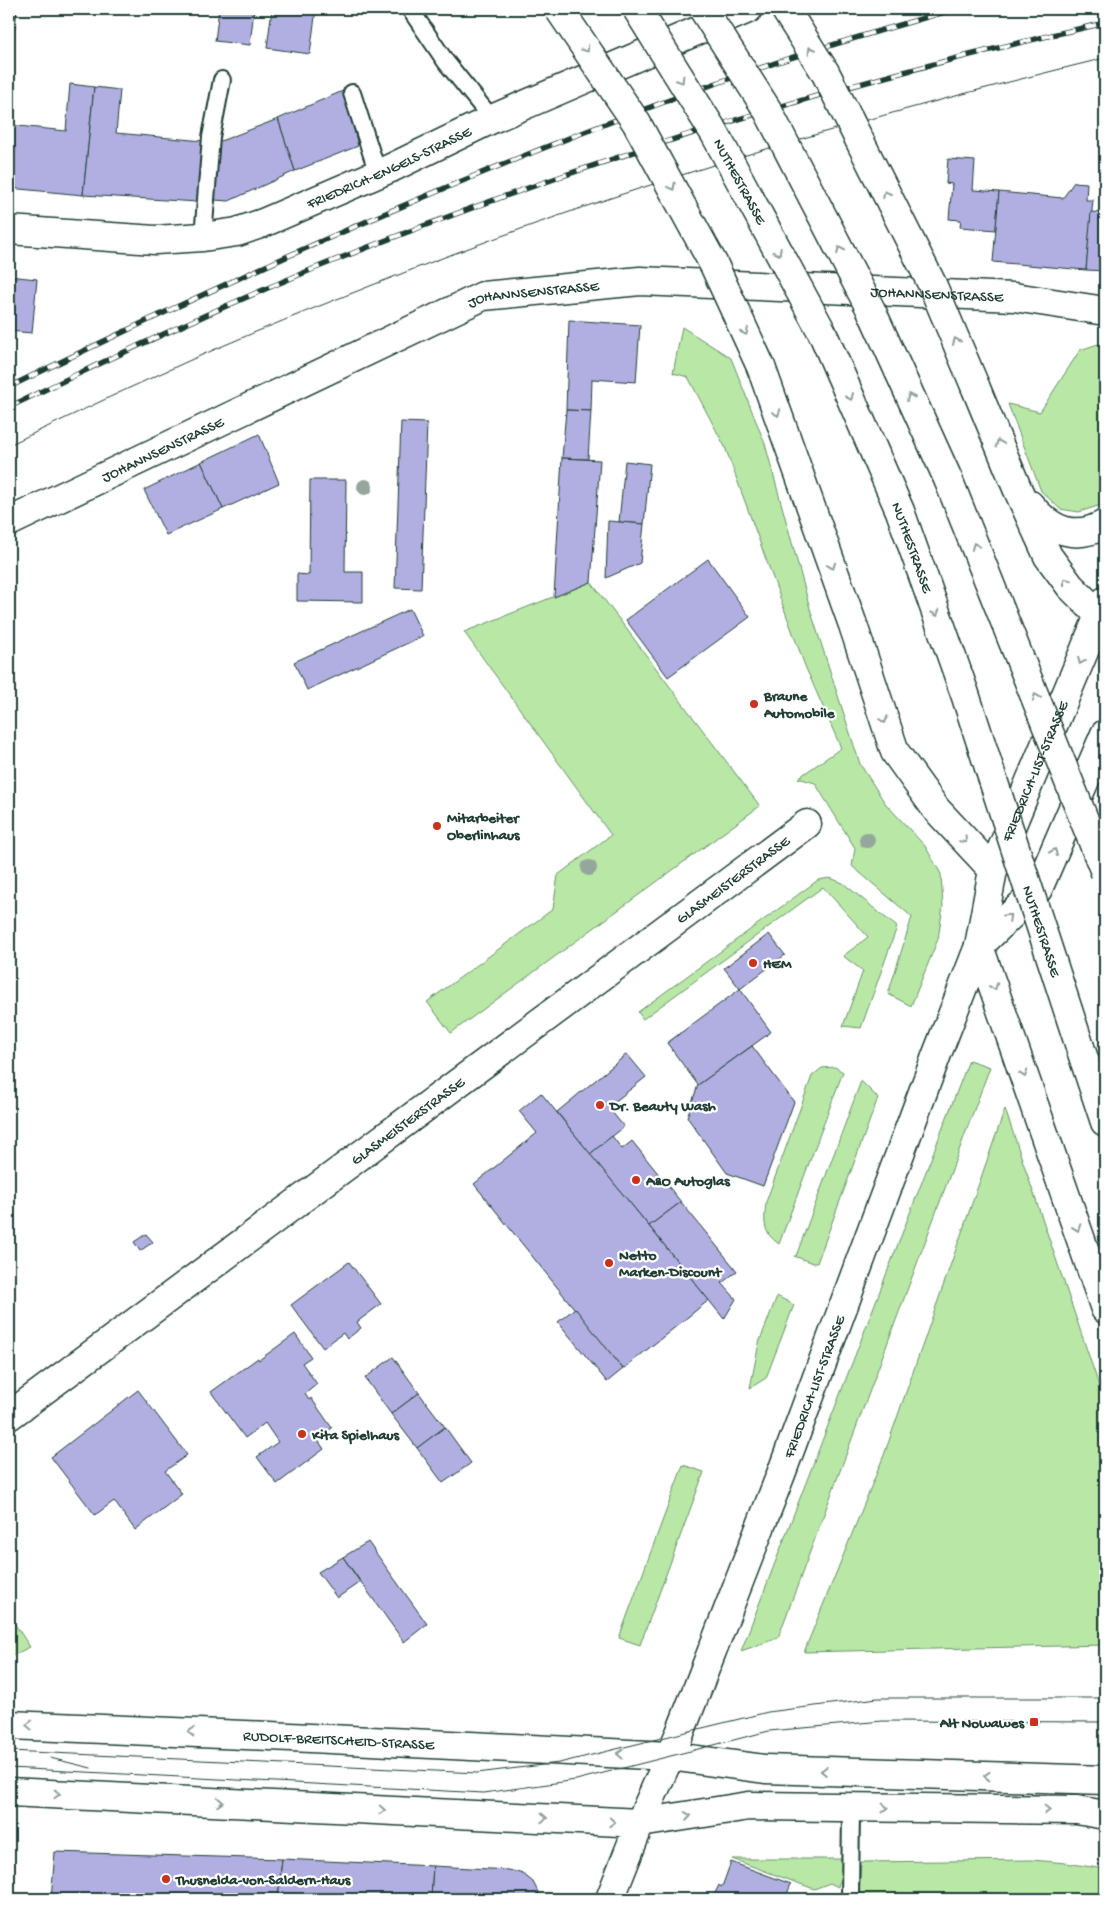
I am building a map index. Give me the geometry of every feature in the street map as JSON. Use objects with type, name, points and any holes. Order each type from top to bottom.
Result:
[{"type":"main road","points":[[559,9],[636,122],[714,265],[761,367],[853,625],[895,752],[936,809],[993,870],[1038,889]]},
{"type":"main road","name":"NUTHESTRASSE","points":[[637,9],[715,134],[822,332],[900,511],[965,694],[1105,1122]]},
{"type":"main road","points":[[703,9],[768,111],[872,312],[948,479],[1105,872]]},
{"type":"main road","name":"FRIEDRICH-ENGELS-STRASSE","points":[[9,230],[154,240],[203,237],[237,232],[263,223],[378,174],[492,119],[748,9]]},
{"type":"main road","points":[[785,9],[825,72],[932,284],[1017,488],[1048,556],[1070,586],[1104,612]]},
{"type":"main road","name":"JOHANNSENSTRASSE","points":[[9,522],[483,296],[640,280],[1014,297],[1105,311]]},
{"type":"main road","points":[[1017,488],[1037,514],[1056,529],[1076,533],[1095,530],[1105,524]]},
{"type":"main road","name":"FRIEDRICH-LIST-STRASSE","points":[[640,1823],[698,1687],[781,1474],[979,946],[993,870],[1104,612]]},
{"type":"main road","name":"FRIEDRICH-LIST-STRASSE","points":[[979,946],[1038,889],[1105,734]]},
{"type":"main road","points":[[1070,816],[1105,839]]},
{"type":"main road","name":"GLASMEISTERSTRASSE","points":[[9,1416],[807,824]]},
{"type":"main road","points":[[979,946],[1105,1309]]},
{"type":"main road","name":"RUDOLF-BREITSCHEID-STRASSE","points":[[9,1725],[668,1756],[765,1769],[1105,1780]]},
{"type":"main road","points":[[9,1792],[640,1823],[749,1806],[1077,1810],[1105,1816]]},
{"type":"main road","points":[[610,1899],[640,1823]]},
{"type":"lane","points":[[410,9],[446,62],[492,119]]},
{"type":"lane","points":[[203,237],[211,137],[222,80]]},
{"type":"lane","points":[[352,93],[378,174]]},
{"type":"lane","points":[[850,1899],[851,1808]]},
{"type":"green space","points":[[682,327],[731,358],[765,444],[811,612],[860,764],[885,803],[925,846],[941,874],[943,906],[938,939],[911,1006],[888,994],[912,917],[852,866],[855,848],[815,783],[798,778],[841,748],[805,666],[725,447],[688,377],[673,373]]},
{"type":"green space","points":[[1098,344],[1105,348],[1105,498],[1098,506],[1079,512],[1060,509],[1041,491],[1008,404],[1040,412],[1080,350]]},
{"type":"green space","points":[[591,582],[760,806],[451,1033],[427,1002],[553,909],[558,875],[611,835],[464,632]]},
{"type":"green space","points":[[830,878],[843,883],[897,927],[861,1028],[843,1026],[863,971],[843,956],[868,937],[823,887],[643,1019],[638,1012],[818,880]]},
{"type":"green space","points":[[969,1060],[990,1067],[778,1638],[741,1651]]},
{"type":"green space","points":[[835,1067],[843,1072],[779,1244],[773,1240],[765,1226],[766,1202],[812,1076],[822,1068]]},
{"type":"green space","points":[[861,1081],[878,1098],[817,1263],[813,1263],[794,1256],[796,1256]]},
{"type":"green space","points":[[1005,1109],[1105,1403],[1105,1645],[804,1652],[884,1455]]},
{"type":"green space","points":[[777,1296],[794,1305],[766,1378],[750,1388],[759,1343]]},
{"type":"green space","points":[[683,1465],[704,1472],[640,1645],[619,1638]]},
{"type":"green space","points":[[9,1615],[30,1647],[9,1657]]},
{"type":"green space","points":[[732,1859],[844,1859],[838,1887],[830,1883],[814,1889]]},
{"type":"green space","points":[[1032,1860],[1105,1869],[1105,1899],[875,1899],[859,1894],[861,1862]]},
{"type":"building","points":[[9,9],[17,9],[9,80]]},
{"type":"building","points":[[219,9],[254,9],[250,45],[215,41]]},
{"type":"building","points":[[272,9],[316,9],[310,54],[267,48]]},
{"type":"building","points":[[70,84],[94,87],[83,195],[9,188],[9,125],[66,131]]},
{"type":"building","points":[[94,87],[120,90],[116,133],[203,141],[198,202],[83,195]]},
{"type":"building","points":[[345,90],[358,146],[295,171],[278,119]]},
{"type":"building","points":[[278,119],[295,171],[229,201],[214,200],[218,142]]},
{"type":"building","points":[[948,159],[975,161],[973,190],[999,192],[996,230],[960,227],[961,220],[949,219],[952,184],[946,183]]},
{"type":"building","points":[[1074,182],[1087,183],[1086,200],[1093,200],[1086,270],[993,262],[999,192],[1063,198]]},
{"type":"building","points":[[1091,212],[1105,213],[1105,271],[1086,270]]},
{"type":"building","points":[[9,276],[37,279],[32,333],[9,331]]},
{"type":"building","points":[[569,320],[640,325],[636,382],[592,379],[591,411],[566,410]]},
{"type":"building","points":[[566,410],[591,411],[588,459],[562,458]]},
{"type":"building","points":[[401,422],[427,423],[421,589],[395,588]]},
{"type":"building","points":[[259,434],[279,483],[223,509],[201,462]]},
{"type":"building","points":[[562,458],[600,460],[591,582],[554,597]]},
{"type":"building","points":[[625,461],[650,464],[644,524],[619,522]]},
{"type":"building","points":[[201,462],[223,509],[166,535],[144,490]]},
{"type":"building","points":[[310,480],[346,480],[345,572],[363,572],[363,602],[297,601],[297,574],[309,575]]},
{"type":"building","points":[[608,521],[644,524],[640,563],[606,578]]},
{"type":"building","points":[[708,559],[750,617],[668,677],[626,620]]},
{"type":"building","points":[[410,609],[423,636],[307,690],[294,662]]},
{"type":"building","name":"HEM","points":[[769,934],[785,955],[740,989],[724,968]]},
{"type":"building","name":"HEM","points":[[740,989],[771,1032],[698,1085],[667,1043]]},
{"type":"building","points":[[752,1046],[794,1102],[763,1186],[727,1173],[687,1117],[698,1085]]},
{"type":"building","points":[[627,1054],[646,1077],[608,1107],[624,1127],[590,1154],[557,1112]]},
{"type":"building","name":"Netto Marken-Discount","points":[[541,1093],[709,1300],[623,1369],[474,1184],[537,1133],[519,1111]]},
{"type":"building","points":[[612,1136],[622,1149],[632,1141],[681,1202],[649,1226],[590,1154]]},
{"type":"building","points":[[681,1202],[737,1271],[722,1283],[736,1299],[724,1319],[649,1226]]},
{"type":"building","points":[[146,1234],[153,1242],[140,1251],[134,1242]]},
{"type":"building","points":[[349,1262],[381,1304],[357,1322],[361,1328],[347,1339],[343,1333],[323,1348],[291,1305]]},
{"type":"building","points":[[575,1308],[623,1369],[607,1382],[558,1322]]},
{"type":"building","points":[[295,1334],[311,1357],[302,1363],[317,1384],[305,1394],[309,1400],[311,1398],[332,1428],[317,1439],[324,1449],[277,1484],[257,1457],[278,1442],[265,1423],[245,1438],[211,1392]]},
{"type":"building","points":[[393,1357],[419,1393],[391,1414],[365,1378]]},
{"type":"building","points":[[138,1390],[187,1455],[165,1471],[182,1494],[135,1530],[114,1501],[95,1515],[51,1457]]},
{"type":"building","points":[[419,1393],[445,1427],[417,1448],[391,1414]]},
{"type":"building","points":[[445,1427],[471,1463],[443,1483],[417,1448]]},
{"type":"building","points":[[368,1542],[427,1624],[404,1642],[343,1557]]},
{"type":"building","points":[[343,1557],[360,1582],[337,1598],[318,1572]]},
{"type":"building","name":"Thusnelda-von-Saldern-Haus","points":[[55,1852],[282,1859],[278,1899],[51,1899]]},
{"type":"building","points":[[282,1859],[433,1866],[431,1899],[278,1899]]},
{"type":"building","points":[[731,1862],[791,1884],[785,1899],[712,1899],[719,1885],[721,1887],[723,1884]]},
{"type":"building","points":[[433,1866],[509,1870],[523,1874],[533,1882],[540,1899],[431,1899]]},
{"type":"tram line","points":[[9,445],[192,359],[253,333],[406,272],[578,209],[752,153],[928,103],[1105,58]]},
{"type":"tram line","points":[[9,1751],[477,1773],[559,1763],[768,1712],[878,1698],[1105,1698]]},
{"type":"tram line","points":[[9,1768],[484,1793],[576,1780],[769,1731],[883,1721],[1105,1722]]},
{"type":"tram line","points":[[50,1758],[91,1768]]},
{"type":"railway","points":[[9,387],[197,297],[293,254],[388,212],[582,133],[778,62],[955,9]]},
{"type":"railway","points":[[9,407],[165,333],[283,281],[515,192],[709,128],[807,99],[906,71],[1105,23]]},
{"type":"place","name":"Braune Automobile","points":[[754,704]]},
{"type":"place","name":"Mitarbeiter Oberlinhaus","points":[[437,826]]},
{"type":"place","name":"HEM","points":[[753,963]]},
{"type":"place","name":"Dr. Beauty Wash","points":[[600,1105]]},
{"type":"place","name":"A&O Autoglas","points":[[636,1180]]},
{"type":"place","name":"Netto Marken-Discount","points":[[609,1263]]},
{"type":"place","name":"Kita Spielhaus","points":[[302,1434]]},
{"type":"place","name":"Alt Nowawes","points":[[1034,1722]]},
{"type":"place","name":"Thusnelda-von-Saldern-Haus","points":[[166,1879]]}]
